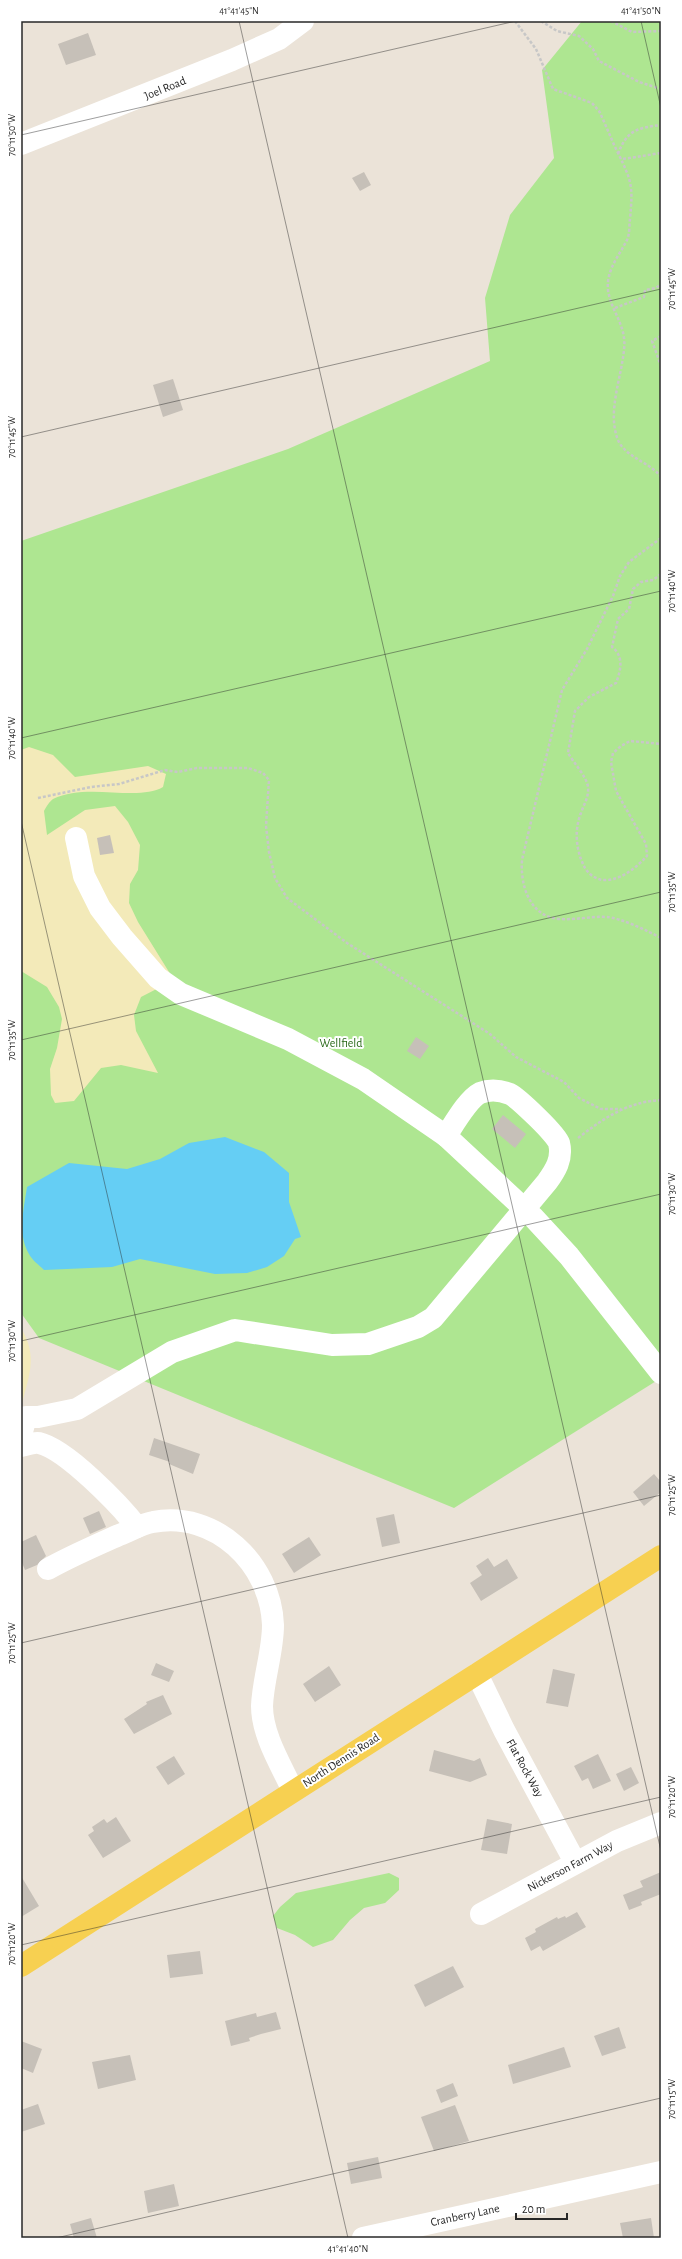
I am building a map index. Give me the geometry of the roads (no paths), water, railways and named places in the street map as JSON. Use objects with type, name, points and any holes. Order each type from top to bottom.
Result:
[{"type":"main road","name":"North Dennis Road","points":[[21,1966],[661,1556]]},
{"type":"street","name":"Joel Road","points":[[21,144],[246,54],[279,39],[303,21]]},
{"type":"street","points":[[76,838],[84,876],[100,908],[122,937],[158,978],[181,994],[288,1039],[356,1075],[446,1136],[525,1210],[569,1256],[661,1373]]},
{"type":"street","points":[[21,1435],[26,1417],[38,1417],[77,1409],[172,1352],[235,1330],[332,1345],[368,1344],[418,1327],[433,1318],[446,1305],[525,1210],[558,1167],[560,1154],[559,1144],[555,1134],[511,1094],[493,1090],[473,1098],[446,1136]]},
{"type":"street","points":[[21,1446],[38,1443],[52,1447],[102,1488],[138,1527]]},
{"type":"street","points":[[48,1569],[138,1527],[153,1522],[190,1523],[222,1534],[249,1558],[266,1591],[273,1624],[270,1657],[262,1706],[264,1726],[293,1791]]},
{"type":"street","name":"Flat Rock Way","points":[[477,1674],[504,1730],[575,1862]]},
{"type":"street","name":"Nickerson Farm Way","points":[[481,1914],[575,1862],[646,1828],[661,1823]]},
{"type":"street","name":"Cranberry Lane","points":[[362,2238],[661,2172]]},
{"type":"water","points":[[225,1137],[264,1152],[289,1173],[289,1202],[301,1237],[295,1239],[284,1256],[267,1267],[247,1273],[215,1274],[140,1259],[112,1267],[44,1270],[30,1256],[25,1246],[22,1230],[27,1187],[69,1163],[127,1169],[160,1159],[189,1143]]},
{"type":"park label","name":"Wellfield","points":[[341,1043]]}]
